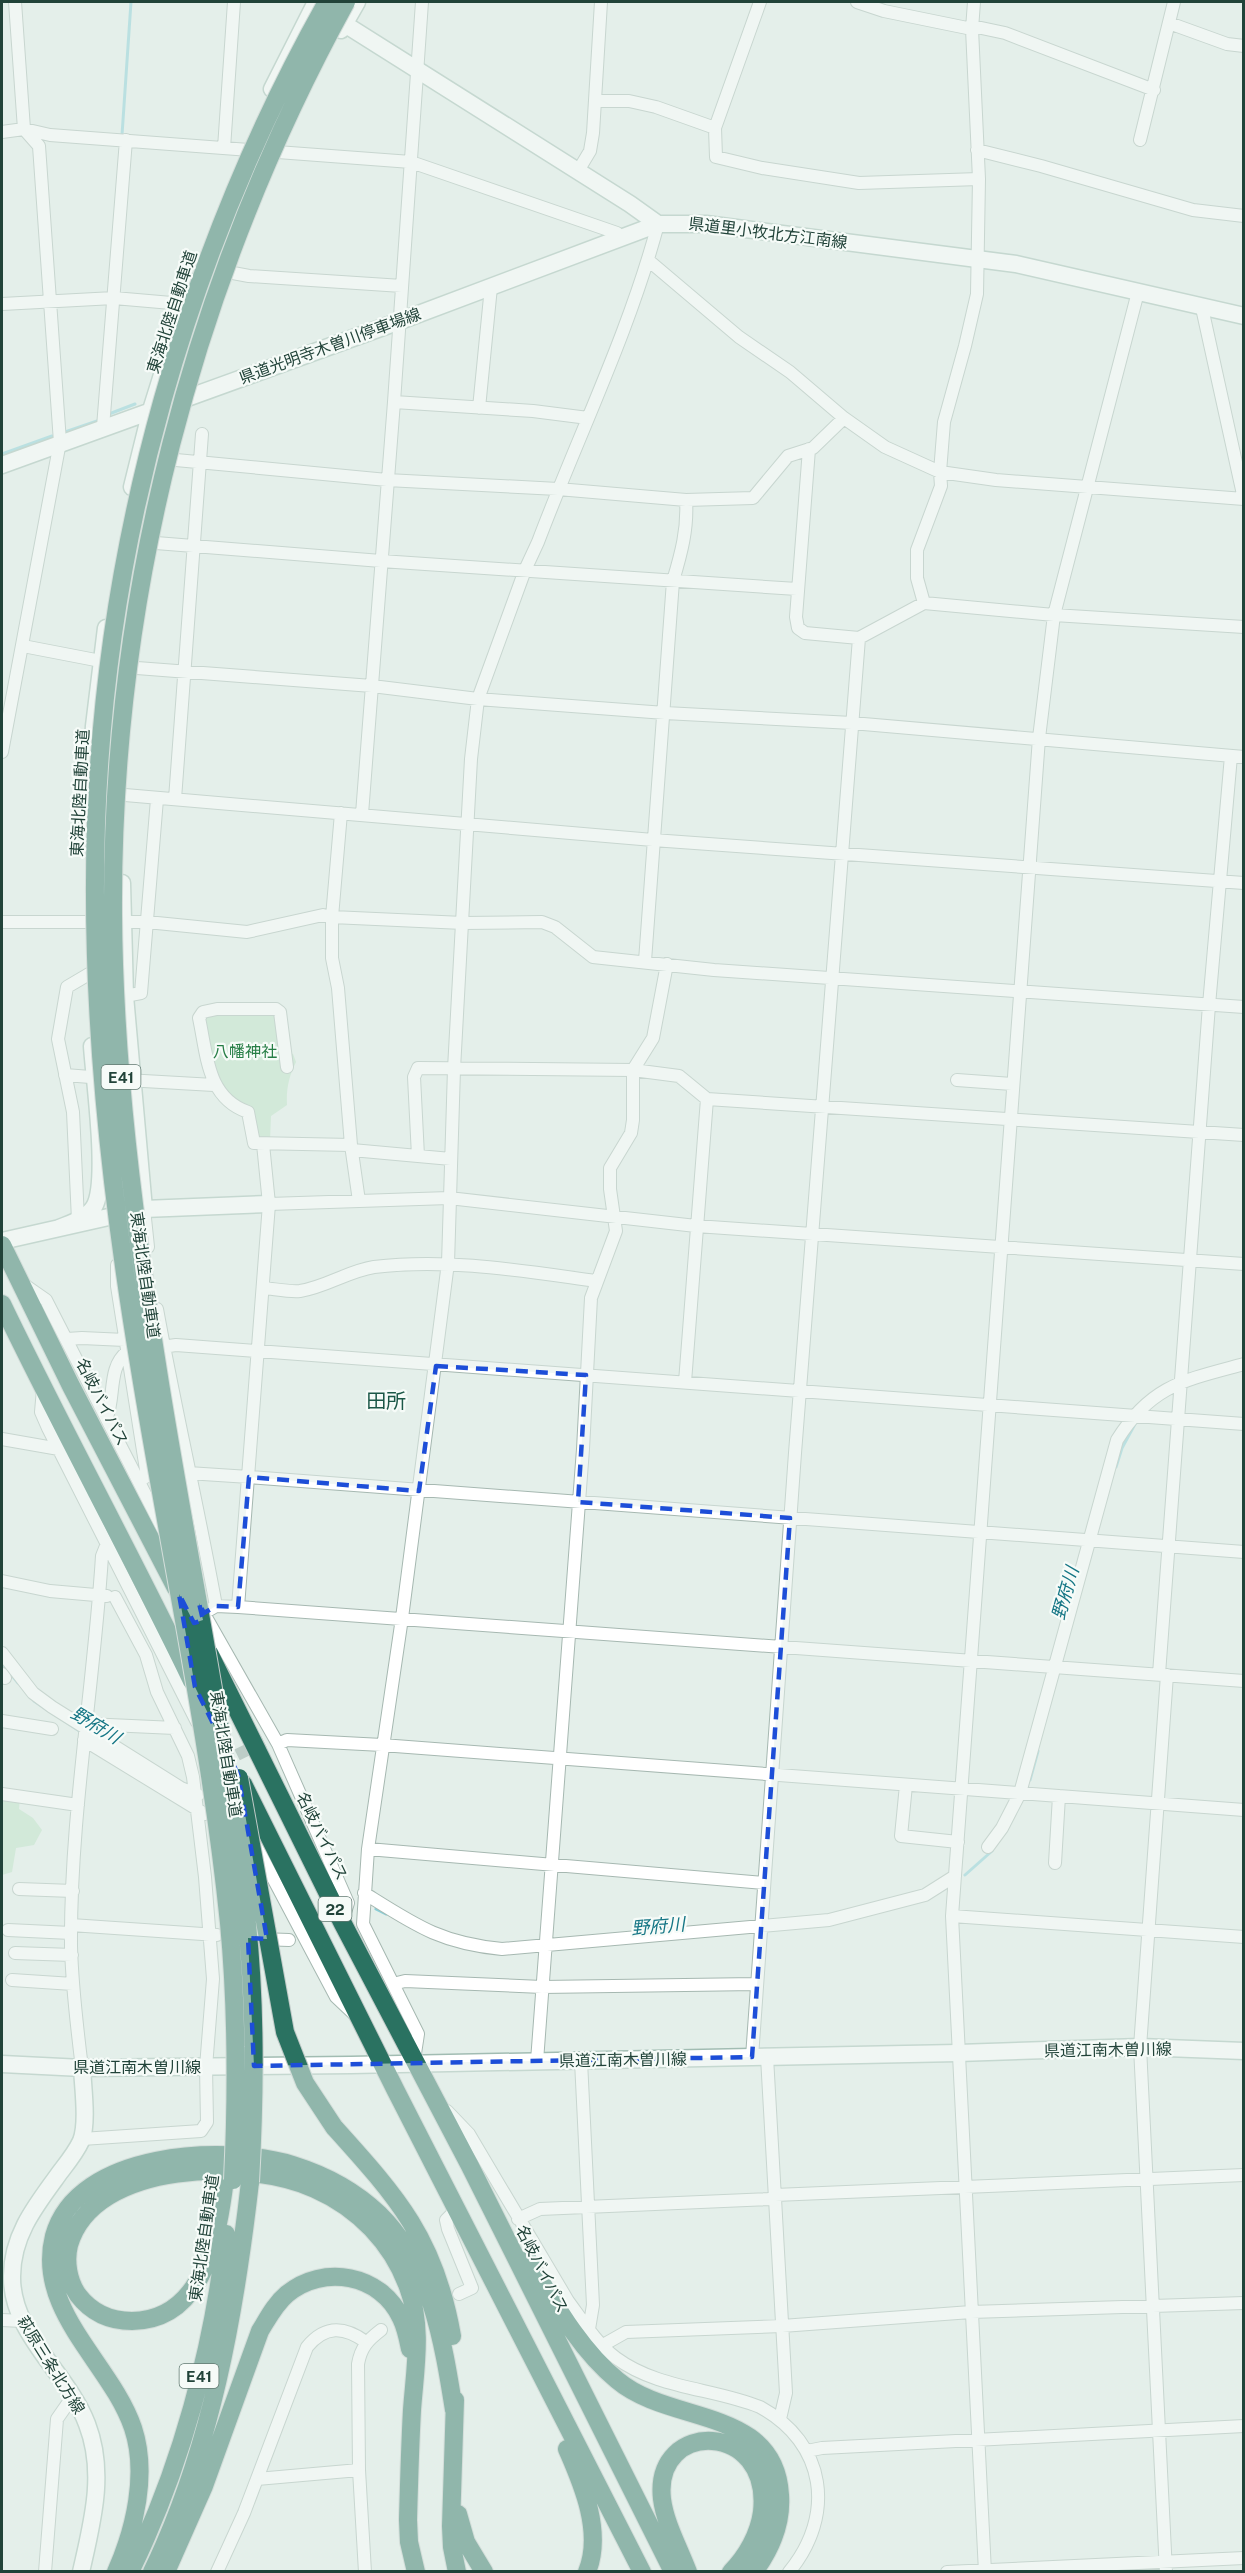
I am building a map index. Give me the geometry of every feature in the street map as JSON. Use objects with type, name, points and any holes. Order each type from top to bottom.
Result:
[{"type":"highway","name":"東海北陸自動車道","points":[[161,2568],[219,2374],[234,2309],[236,2078],[229,1927],[214,1803],[141,1377],[123,1264],[110,1156],[97,993],[96,823],[102,733],[115,623],[133,523],[171,371],[200,283],[233,198],[316,2]]},
{"type":"highway","name":"東海北陸自動車道","points":[[125,2567],[162,2498],[200,2373],[236,2180],[254,2125],[254,2027],[247,1926],[228,1781],[141,1258],[120,1066],[113,913],[120,728],[146,549],[190,371],[218,287],[250,204],[288,116],[346,2]]},
{"type":"highway","name":"名岐バイパス","points":[[2,1245],[71,1386],[258,1750],[342,1922],[414,2064],[470,2166],[673,2571]]},
{"type":"highway","name":"22","points":[[2,1304],[43,1389],[151,1595],[233,1765],[383,2064],[642,2571]]},
{"type":"highway","points":[[190,1563],[243,1798],[285,2032],[305,2083],[334,2127],[395,2198],[420,2234],[442,2292],[452,2337],[454,2410],[452,2547],[457,2571]]},
{"type":"highway","points":[[125,2567],[140,2470],[136,2440],[127,2412],[115,2390],[60,2302],[51,2266],[55,2234],[61,2219],[81,2196],[108,2177],[158,2160],[186,2156],[239,2156],[266,2159],[300,2168],[341,2186],[363,2200],[397,2234],[422,2277],[439,2329],[454,2410]]},
{"type":"highway","points":[[470,2166],[561,2313],[596,2358],[617,2380],[648,2400],[740,2431],[756,2440],[767,2452],[779,2483],[778,2522],[756,2559],[731,2571]]},
{"type":"highway","points":[[236,2180],[208,2261],[196,2283],[177,2305],[151,2318],[138,2321],[120,2320],[101,2314],[87,2305],[71,2281],[68,2251],[72,2236],[80,2221],[108,2196],[128,2186],[153,2178],[208,2171],[264,2174],[306,2185],[355,2212],[373,2229],[399,2266],[412,2297],[417,2327],[409,2487],[409,2542],[416,2571]]},
{"type":"highway","points":[[483,2261],[505,2317],[574,2465],[592,2528],[592,2556],[587,2571]]},
{"type":"highway","points":[[161,2568],[204,2486],[260,2331],[278,2303],[300,2285],[333,2276],[350,2277],[367,2283],[392,2303],[401,2317],[406,2332],[411,2367],[412,2408]]},
{"type":"highway","points":[[688,2571],[665,2513],[661,2486],[670,2460],[677,2452],[696,2442],[706,2440],[726,2443],[749,2458],[757,2472],[762,2486],[763,2501],[756,2559]]},
{"type":"highway","points":[[453,2486],[456,2507],[466,2542],[484,2571]]},
{"type":"highway","points":[[409,2487],[414,2537],[427,2571]]},
{"type":"main road","points":[[59,1228],[78,1220],[94,1206],[100,1180],[87,921],[88,792],[100,662],[121,538],[151,410],[183,304],[244,149],[316,2],[344,24],[658,224]]},
{"type":"main road","points":[[144,1209],[125,996],[122,921],[125,795],[137,668],[156,543],[193,394],[233,273],[281,152],[357,2]]},
{"type":"main road","name":"県道里小牧北方江南線","points":[[658,224],[699,223],[1040,268],[1202,308],[1244,316]]},
{"type":"main road","name":"県道光明寺木曽川停車場線","points":[[2,465],[60,442],[400,321],[658,224]]},
{"type":"main road","points":[[2,1241],[144,1209],[269,1204]]},
{"type":"main road","name":"県道江南木曽川線","points":[[2,2064],[82,2068],[414,2064],[957,2054],[1140,2047],[1244,2052]]},
{"type":"main road","points":[[82,2068],[82,2139]]},
{"type":"main road","name":"萩原三条北方線","points":[[81,2571],[95,2505],[97,2473],[90,2433],[73,2396],[22,2321],[13,2293],[12,2262],[15,2247],[27,2219],[82,2139]]},
{"type":"street","points":[[2,752],[60,442],[39,146],[24,129],[15,2]]},
{"type":"street","points":[[224,148],[234,2]]},
{"type":"street","points":[[362,814],[422,2]]},
{"type":"street","points":[[578,171],[590,151],[596,100],[601,2]]},
{"type":"street","points":[[760,2],[715,128],[716,157],[762,168],[859,183],[979,179]]},
{"type":"street","points":[[857,2],[884,11],[1005,33],[1154,90]]},
{"type":"street","points":[[924,603],[917,578],[916,550],[941,486],[944,422],[965,346],[976,294],[979,179],[972,27],[974,2]]},
{"type":"street","points":[[1140,140],[1174,2]]},
{"type":"street","points":[[1169,23],[1227,44],[1244,46]]},
{"type":"street","points":[[596,100],[629,101],[656,107],[715,128]]},
{"type":"street","points":[[2,132],[24,129],[50,135],[411,162],[618,233],[620,239]]},
{"type":"street","points":[[103,427],[126,140]]},
{"type":"street","points":[[977,150],[1041,165],[1193,210],[1244,216]]},
{"type":"street","points":[[414,2064],[418,2034],[363,1924],[364,1893],[368,1849],[402,1618],[448,1263],[454,1069],[471,759],[478,699],[525,570],[588,418],[648,260],[658,224]]},
{"type":"street","points":[[648,260],[739,337],[790,372],[844,418],[885,447],[940,472],[996,480],[1244,499],[1202,308]]},
{"type":"street","points":[[233,273],[402,286]]},
{"type":"street","points":[[479,408],[491,287]]},
{"type":"street","points":[[985,2571],[957,2054],[952,1916],[1039,738],[1054,615],[1138,292]]},
{"type":"street","points":[[2,304],[114,298],[183,304]]},
{"type":"street","points":[[394,402],[588,418]]},
{"type":"street","points":[[176,460],[387,480],[558,489],[686,500],[753,498],[788,456],[809,449],[844,418]]},
{"type":"street","points":[[175,800],[202,434]]},
{"type":"street","points":[[809,449],[796,617],[798,628],[805,633],[859,638],[924,603],[1054,615],[1244,627]]},
{"type":"street","points":[[645,961],[673,581],[683,548],[687,518],[686,500]]},
{"type":"street","points":[[156,543],[381,561],[797,589]]},
{"type":"street","points":[[780,2419],[786,2393],[775,2195],[759,2057],[756,1984],[859,638]]},
{"type":"street","points":[[23,646],[137,668],[372,686],[478,699],[664,713],[852,723],[1237,757],[1220,881],[1209,1005],[1169,1547],[1158,1803],[1140,2047],[1166,2567]]},
{"type":"street","points":[[125,795],[653,840],[1244,883]]},
{"type":"street","points":[[125,996],[141,993],[157,799]]},
{"type":"street","points":[[341,813],[332,917],[332,958],[338,988],[359,1201]]},
{"type":"street","points":[[2,922],[147,922],[247,932],[323,915],[463,923],[542,922],[555,927],[592,957],[832,979],[1244,1007]]},
{"type":"street","points":[[537,2061],[591,1298],[616,1231],[610,1189],[610,1168],[631,1133],[633,1070],[653,1038],[667,964]]},
{"type":"street","points":[[78,1220],[74,1112],[58,1040],[67,987],[89,974]]},
{"type":"street","points":[[287,1067],[280,1012],[276,1009],[217,1009],[203,1012],[199,1018],[214,1085],[236,1108],[248,1112],[254,1143],[352,1148],[451,1159]]},
{"type":"street","points":[[418,1156],[414,1077],[418,1068],[633,1070],[679,1076],[707,1099],[1244,1135]]},
{"type":"street","points":[[65,1074],[214,1085]]},
{"type":"street","points":[[957,1080],[1012,1084]]},
{"type":"street","points":[[685,1382],[707,1099]]},
{"type":"street","points":[[238,1607],[269,1204],[263,1144]]},
{"type":"street","points":[[269,1204],[449,1198],[696,1226],[1244,1264]]},
{"type":"street","points":[[144,1209],[164,1346],[216,1606]]},
{"type":"street","points":[[114,1216],[117,1286],[143,1479]]},
{"type":"street","points":[[264,1288],[298,1291],[373,1267],[448,1263],[597,1281]]},
{"type":"street","points":[[22,1283],[46,1300],[107,1417],[143,1479],[204,1613],[274,1740],[348,1903],[342,1922]]},
{"type":"street","points":[[67,1339],[82,1338],[126,1346],[257,1350],[436,1366],[800,1390],[1244,1424]]},
{"type":"street","points":[[107,1417],[111,1405],[116,1364],[126,1346]]},
{"type":"street","points":[[988,1847],[1024,1793],[1117,1440],[1153,1398],[1181,1385],[1244,1364]]},
{"type":"street","points":[[43,1389],[41,1412],[106,1546],[183,1693],[265,1863],[336,1997],[363,2023]]},
{"type":"street","points":[[2,1438],[59,1449]]},
{"type":"street","points":[[143,1479],[188,1473],[249,1477],[1244,1552]]},
{"type":"street","points":[[82,2068],[73,1983],[73,1891],[78,1805],[102,1556],[106,1546]]},
{"type":"street","points":[[2,1581],[50,1591],[99,1596],[115,1597],[130,1593]]},
{"type":"street","points":[[82,2139],[201,2131],[207,2122],[206,2067],[213,1979],[198,1775],[157,1692],[146,1655],[115,1597]]},
{"type":"street","points":[[204,1613],[216,1606],[238,1607],[1244,1681]]},
{"type":"street","points":[[2,1653],[33,1693],[86,1732],[199,1803]]},
{"type":"street","points":[[2,1724],[52,1729]]},
{"type":"street","points":[[86,1732],[175,1728]]},
{"type":"street","points":[[274,1740],[382,1745],[1244,1810]]},
{"type":"street","points":[[906,1785],[901,1836],[957,1842]]},
{"type":"street","points":[[2,1794],[78,1805]]},
{"type":"street","points":[[1055,1863],[1059,1796]]},
{"type":"street","points":[[368,1849],[764,1883]]},
{"type":"street","points":[[364,1893],[427,1931],[454,1942],[502,1949],[545,1949],[760,1930],[829,1920],[925,1894],[955,1875]]},
{"type":"street","points":[[19,1889],[73,1891]]},
{"type":"street","points":[[952,1916],[1244,1937]]},
{"type":"street","points":[[8,1930],[72,1929],[210,1934],[289,1940]]},
{"type":"street","points":[[15,1953],[72,1955]]},
{"type":"street","points":[[12,1980],[73,1983]]},
{"type":"street","points":[[393,1984],[405,1982],[542,1987],[756,1984]]},
{"type":"street","points":[[581,2061],[593,2306],[589,2329]]},
{"type":"street","points":[[430,2093],[468,2134],[563,2292],[589,2329],[615,2357],[646,2376],[746,2401],[780,2419],[807,2451],[818,2488],[816,2522],[805,2549],[792,2570]]},
{"type":"street","points":[[518,2218],[540,2209],[770,2199],[775,2195],[964,2186],[1147,2181],[1244,2175]]},
{"type":"street","points":[[457,2210],[446,2220],[472,2288],[459,2294]]},
{"type":"street","points":[[603,2345],[626,2332],[782,2326],[970,2312],[1244,2303]]},
{"type":"street","points":[[2,2320],[22,2321]]},
{"type":"street","points":[[217,2571],[257,2479],[308,2347],[317,2335],[332,2330],[340,2330],[357,2336],[366,2342]]},
{"type":"street","points":[[365,2571],[359,2470],[358,2364],[366,2342],[381,2330]]},
{"type":"street","points":[[45,2571],[57,2419],[73,2396]]},
{"type":"street","points":[[807,2451],[822,2448],[977,2439],[1244,2426]]},
{"type":"street","points":[[257,2479],[359,2470]]},
{"type":"street","points":[[947,2571],[1166,2567],[1244,2558]]},
{"type":"highlighted area","points":[[436,1366],[586,1375],[578,1502],[790,1518],[752,2057],[254,2066],[248,1938],[267,1939],[238,1774],[195,1687],[179,1594],[194,1623],[203,1620],[199,1603],[204,1613],[216,1606],[238,1607],[249,1477],[419,1491]]},
{"type":"green space","name":"八幡神社","points":[[202,1011],[280,1012],[283,1050],[293,1054],[296,1062],[288,1083],[287,1105],[271,1116],[270,1140],[254,1143],[248,1112],[214,1085]]},
{"type":"green space","points":[[2,1794],[20,1797],[19,1809],[33,1818],[42,1830],[34,1845],[16,1848],[12,1872],[2,1875]]},
{"type":"waterway","points":[[122,135],[131,2]]},
{"type":"waterway","points":[[109,414],[135,404]]},
{"type":"waterway","points":[[65,432],[100,420]]},
{"type":"waterway","points":[[2,454],[52,436]]},
{"type":"waterway","name":"野府川","points":[[1116,1467],[1122,1448],[1135,1424]]},
{"type":"waterway","name":"野府川","points":[[2,1663],[18,1683]]},
{"type":"waterway","name":"野府川","points":[[34,1701],[81,1732]]},
{"type":"waterway","name":"野府川","points":[[1030,1780],[1038,1751]]},
{"type":"waterway","name":"野府川","points":[[965,1875],[992,1851]]},
{"type":"waterway","name":"野府川","points":[[376,1909],[386,1914]]},
{"type":"tunnel","points":[[221,1763],[269,1739]]},
{"type":"district","name":"田所","points":[[386,1401]]}]
